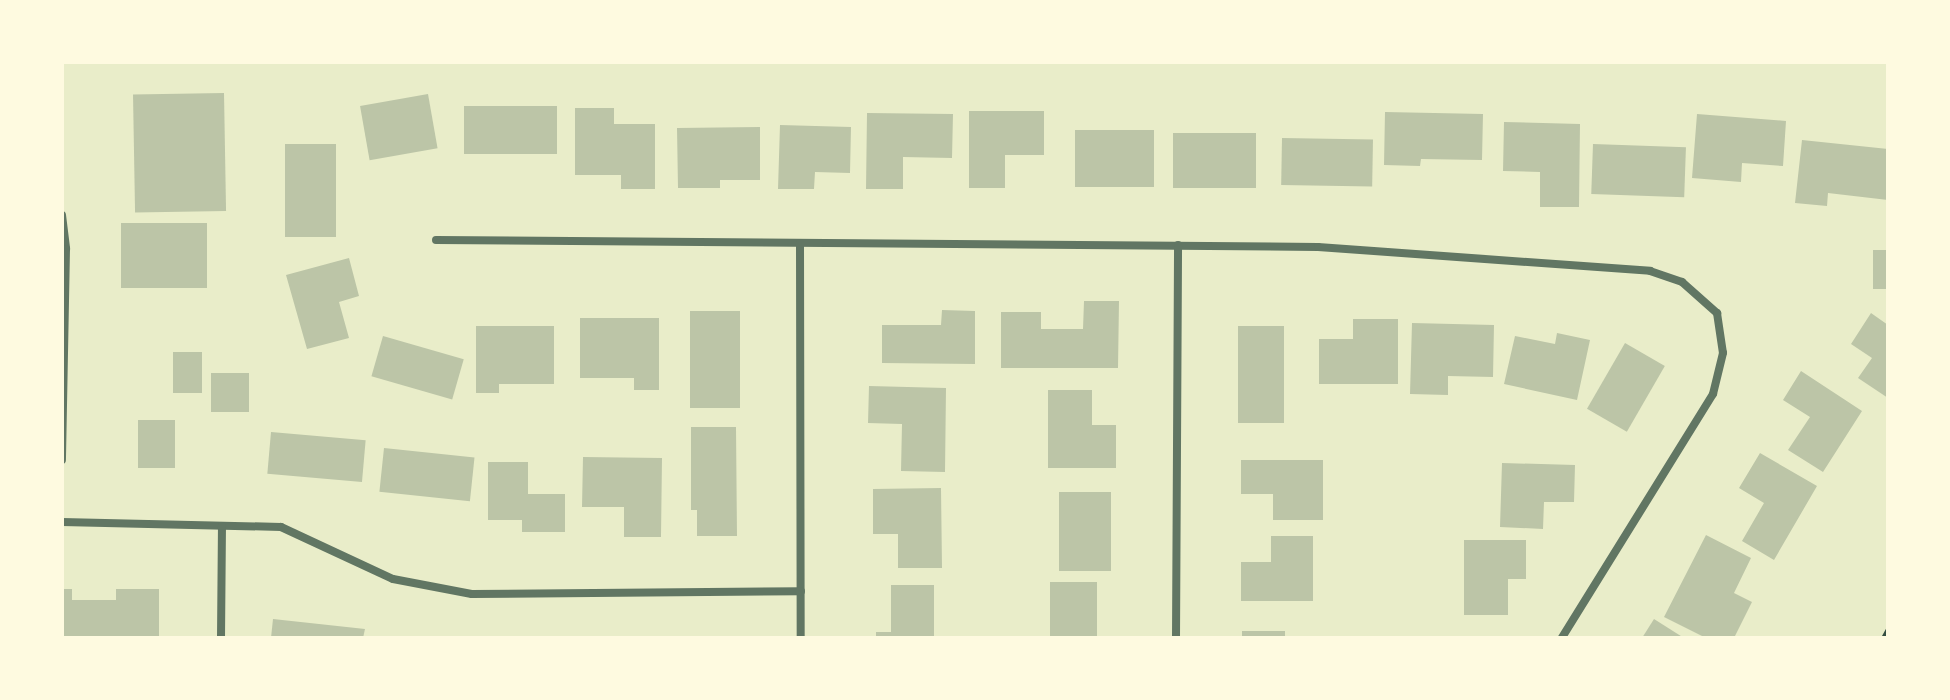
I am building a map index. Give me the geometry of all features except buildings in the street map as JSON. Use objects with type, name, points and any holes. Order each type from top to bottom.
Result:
[{"type":"street","points":[[62,215],[66,249],[62,460]]},
{"type":"street","points":[[436,240],[1318,247],[1650,271],[1682,282],[1717,313],[1723,353],[1713,394],[1562,638]]},
{"type":"street","points":[[800,243],[801,638]]},
{"type":"street","points":[[1176,638],[1178,245]]},
{"type":"street","points":[[62,522],[281,527],[393,579],[472,594],[801,591]]},
{"type":"street","points":[[221,638],[222,526]]},
{"type":"path","points":[[1883,638],[1888,629]]}]
